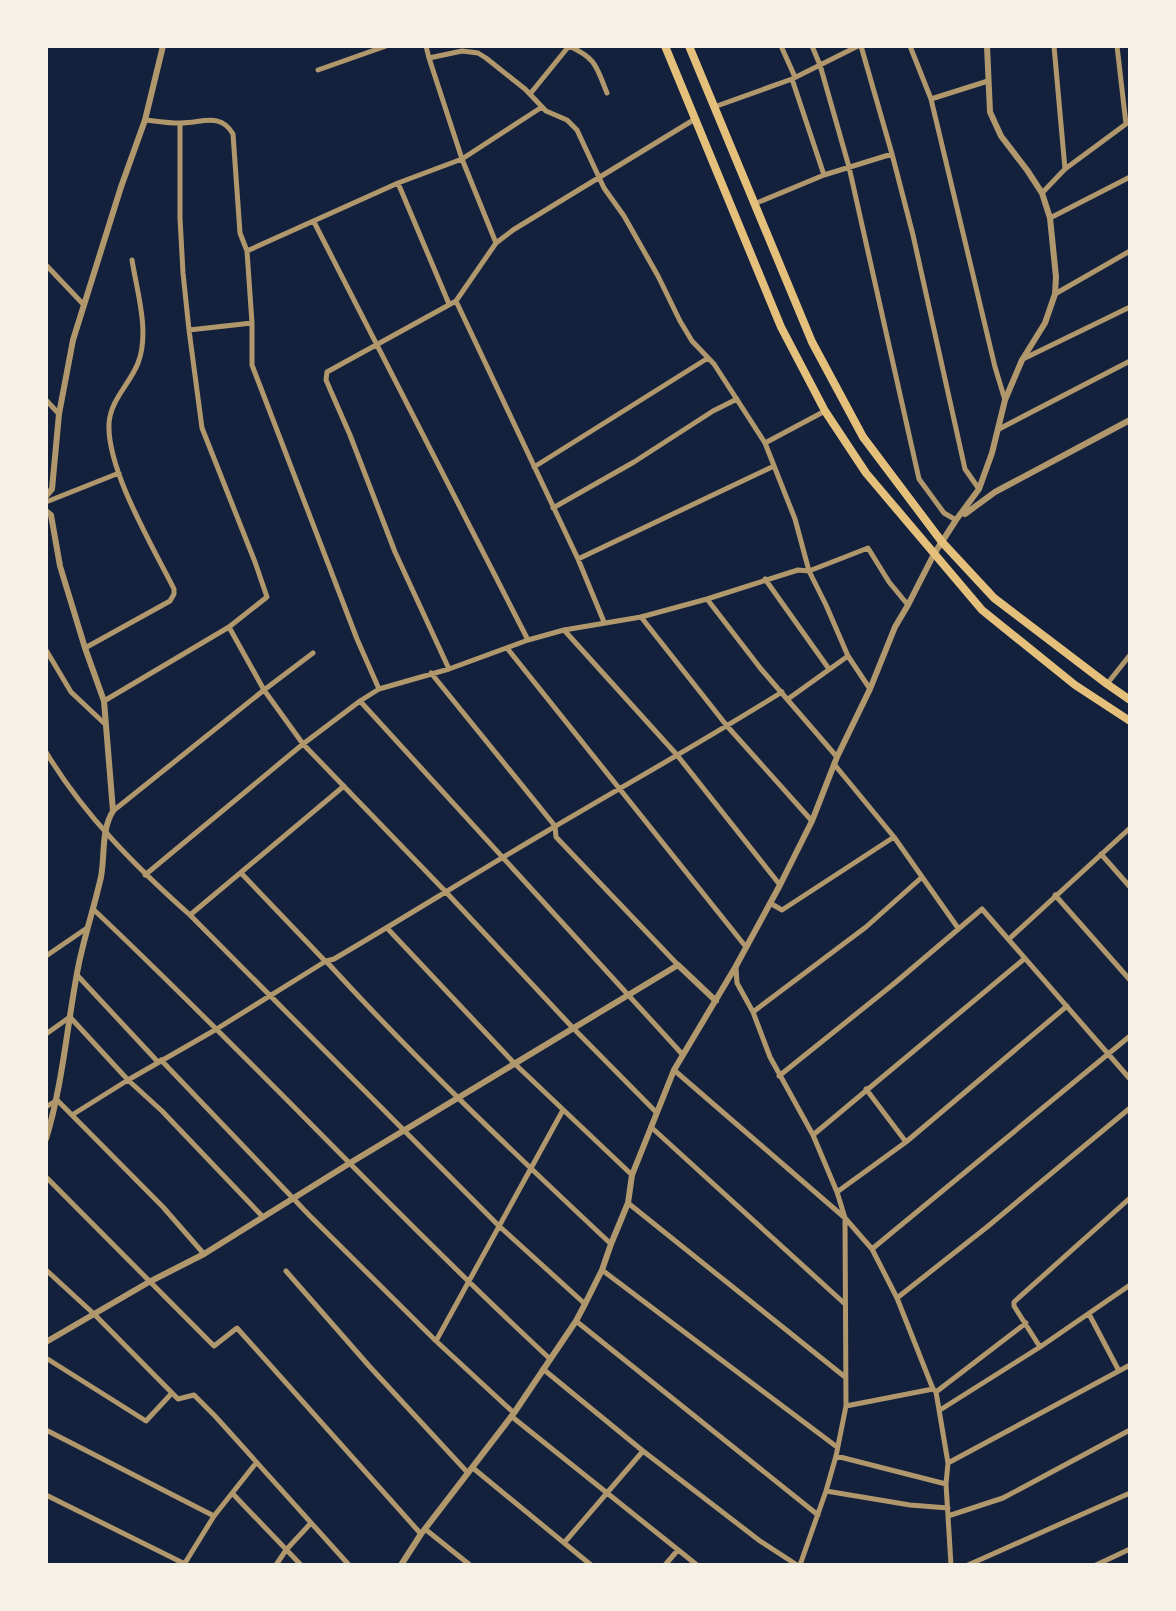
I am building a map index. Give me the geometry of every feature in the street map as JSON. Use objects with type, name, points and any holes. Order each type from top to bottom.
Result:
[{"type":"highway","points":[[665,46],[781,327],[825,411],[866,473],[982,610],[1075,685],[1130,721]]},
{"type":"highway","points":[[689,46],[812,342],[863,437],[942,542],[994,598],[1130,700]]},
{"type":"street","points":[[46,499],[52,489],[59,414],[73,340],[145,120],[163,46]]},
{"type":"street","points":[[318,70],[386,46]]},
{"type":"street","points":[[426,46],[462,159],[496,243]]},
{"type":"street","points":[[530,94],[569,46],[593,61],[607,93]]},
{"type":"street","points":[[781,46],[824,175]]},
{"type":"street","points":[[812,46],[849,167],[919,479],[944,513],[956,520]]},
{"type":"street","points":[[713,108],[794,78],[860,46],[892,154],[965,469],[979,489]]},
{"type":"street","points":[[910,46],[931,99],[1005,400]]},
{"type":"street","points":[[401,1565],[513,1414],[585,1304],[628,1203],[632,1175],[674,1070],[736,966],[812,821],[895,627],[934,554],[979,489],[1005,400],[1022,360],[1045,323],[1055,294],[1056,277],[1050,218],[1042,193],[1001,136],[990,112],[987,46]]},
{"type":"street","points":[[1054,46],[1065,169]]},
{"type":"street","points":[[1042,193],[1065,169],[1128,122],[1117,46]]},
{"type":"street","points":[[429,58],[462,51],[478,53],[530,94],[546,111],[567,120],[577,130],[599,177],[692,341],[708,358],[765,443],[795,519],[809,571],[848,656],[870,689]]},
{"type":"street","points":[[931,99],[988,81]]},
{"type":"street","points":[[247,251],[398,183],[462,159],[542,107]]},
{"type":"street","points":[[145,120],[180,124],[216,119],[228,125],[233,134],[240,233],[247,251],[252,365],[379,689]]},
{"type":"street","points":[[449,669],[395,552],[326,380],[327,372],[456,301],[496,243],[513,230],[695,119]]},
{"type":"street","points":[[104,701],[229,627],[267,597],[202,428],[189,330],[180,218],[180,124]]},
{"type":"street","points":[[754,204],[824,175],[892,154]]},
{"type":"street","points":[[1050,218],[1130,177]]},
{"type":"street","points":[[398,183],[449,304]]},
{"type":"street","points":[[314,222],[528,640]]},
{"type":"street","points":[[1055,294],[1130,251]]},
{"type":"street","points":[[85,648],[170,601],[174,594],[119,473],[109,423],[117,400],[138,365],[142,348],[142,326],[132,260]]},
{"type":"street","points":[[46,265],[84,305]]},
{"type":"street","points":[[456,301],[578,559],[604,622]]},
{"type":"street","points":[[1022,360],[1130,307]]},
{"type":"street","points":[[189,330],[252,323]]},
{"type":"street","points":[[534,467],[708,358]]},
{"type":"street","points":[[999,429],[1130,361]]},
{"type":"street","points":[[553,508],[737,399]]},
{"type":"street","points":[[46,400],[59,414]]},
{"type":"street","points":[[765,443],[825,411]]},
{"type":"street","points":[[956,520],[995,492],[1130,420]]},
{"type":"street","points":[[578,559],[774,466]]},
{"type":"street","points":[[46,499],[119,473]]},
{"type":"street","points":[[46,511],[51,515],[60,566],[104,701],[113,811]]},
{"type":"street","points":[[145,875],[303,744],[379,689],[449,669],[528,640],[564,630],[641,617],[765,579],[798,570],[809,571],[868,548],[908,605]]},
{"type":"street","points":[[765,579],[829,669]]},
{"type":"street","points":[[707,599],[894,837],[958,928]]},
{"type":"street","points":[[641,617],[727,726],[812,821]]},
{"type":"street","points":[[229,627],[264,690],[303,744],[656,1112]]},
{"type":"street","points":[[564,630],[677,755],[780,885]]},
{"type":"street","points":[[507,648],[746,947]]},
{"type":"street","points":[[46,650],[71,692],[105,724]]},
{"type":"street","points":[[46,1139],[57,1100],[77,975],[102,874],[110,814],[313,653]]},
{"type":"street","points":[[1107,684],[1130,655]]},
{"type":"street","points":[[788,699],[848,656]]},
{"type":"street","points":[[431,673],[555,826],[556,837],[716,1001]]},
{"type":"street","points":[[72,1115],[268,995],[387,928],[782,692]]},
{"type":"street","points":[[360,701],[683,1055]]},
{"type":"street","points":[[46,752],[60,775],[145,875],[190,915],[499,1226],[585,1304]]},
{"type":"street","points":[[190,915],[344,786]]},
{"type":"street","points":[[1009,939],[1130,828]]},
{"type":"street","points":[[770,903],[782,910],[894,837]]},
{"type":"street","points":[[1101,854],[1130,887]]},
{"type":"street","points":[[241,873],[530,1169],[611,1244]]},
{"type":"street","points":[[753,1012],[866,927],[921,878]]},
{"type":"street","points":[[1055,895],[1130,980]]},
{"type":"street","points":[[93,909],[166,978],[467,1282],[549,1358]]},
{"type":"street","points":[[779,1076],[982,909],[1130,1079]]},
{"type":"street","points":[[46,956],[88,928]]},
{"type":"street","points":[[387,928],[515,1064],[632,1175]]},
{"type":"street","points":[[813,1135],[1024,959]]},
{"type":"street","points":[[46,1342],[204,1254],[678,965]]},
{"type":"street","points":[[542,1369],[760,1541],[799,1565],[819,1515],[846,1406],[845,1218],[813,1135],[779,1076],[753,1012],[737,983],[736,966]]},
{"type":"street","points":[[77,975],[436,1341],[513,1414],[607,1495],[697,1565]]},
{"type":"street","points":[[837,1192],[906,1142],[1067,1006]]},
{"type":"street","points":[[46,1034],[70,1017]]},
{"type":"street","points":[[70,1017],[263,1217]]},
{"type":"street","points":[[872,1249],[1130,1036]]},
{"type":"street","points":[[674,1070],[845,1218],[872,1249],[897,1298],[940,1410],[948,1463],[946,1484],[951,1565]]},
{"type":"street","points":[[866,1089],[906,1142]]},
{"type":"street","points":[[46,1107],[57,1100]]},
{"type":"street","points":[[57,1100],[163,1207],[204,1254]]},
{"type":"street","points":[[897,1298],[1130,1108]]},
{"type":"street","points":[[436,1341],[563,1110]]},
{"type":"street","points":[[650,1127],[845,1305]]},
{"type":"street","points":[[46,1177],[214,1346],[237,1328],[423,1532],[470,1565]]},
{"type":"street","points":[[1040,1347],[1014,1302],[1130,1198]]},
{"type":"street","points":[[628,1203],[846,1378]]},
{"type":"street","points":[[46,1270],[178,1399],[194,1395],[349,1565]]},
{"type":"street","points":[[602,1270],[837,1447]]},
{"type":"street","points":[[286,1271],[370,1367],[471,1471],[591,1565]]},
{"type":"street","points":[[940,1410],[1130,1285]]},
{"type":"street","points":[[1089,1314],[1119,1371]]},
{"type":"street","points":[[576,1321],[819,1515]]},
{"type":"street","points":[[846,1406],[934,1390],[1026,1323]]},
{"type":"street","points":[[46,1358],[146,1421],[172,1393]]},
{"type":"street","points":[[948,1463],[1130,1365]]},
{"type":"street","points":[[46,1430],[214,1516]]},
{"type":"street","points":[[948,1516],[1003,1498],[1130,1430]]},
{"type":"street","points":[[564,1543],[643,1451]]},
{"type":"street","points":[[836,1456],[946,1484]]},
{"type":"street","points":[[46,1495],[185,1564],[214,1516],[256,1463]]},
{"type":"street","points":[[826,1491],[948,1508]]},
{"type":"street","points":[[968,1565],[1130,1493]]},
{"type":"street","points":[[233,1494],[301,1565]]},
{"type":"street","points":[[276,1565],[310,1524]]},
{"type":"street","points":[[1096,1565],[1130,1549]]},
{"type":"street","points":[[665,1565],[677,1551]]}]
